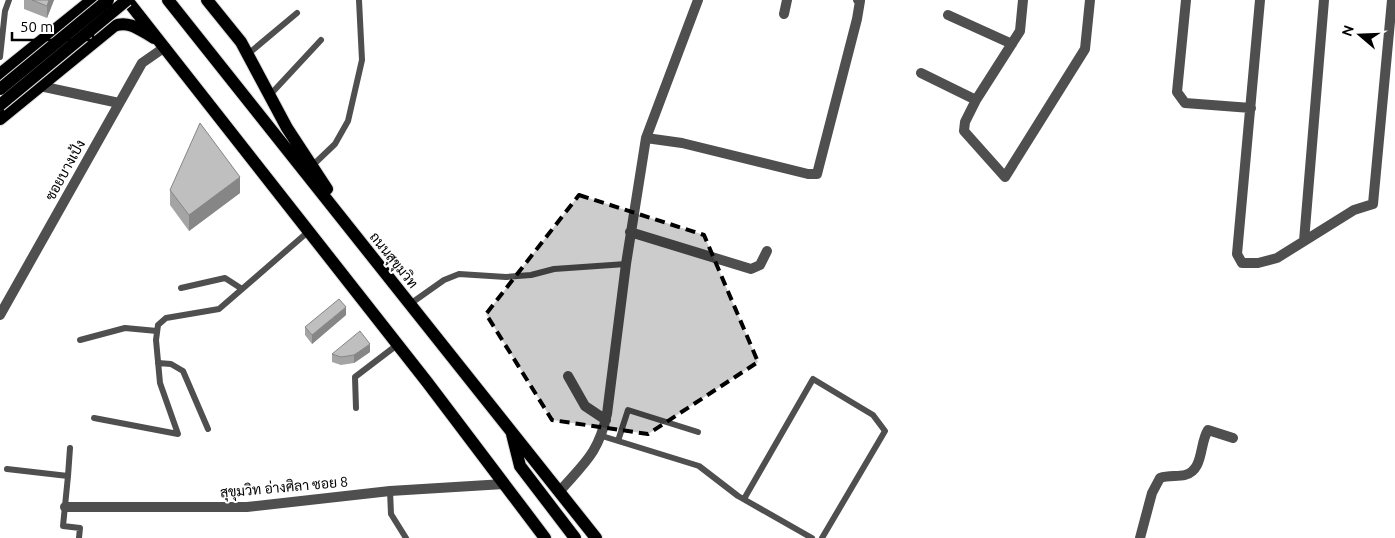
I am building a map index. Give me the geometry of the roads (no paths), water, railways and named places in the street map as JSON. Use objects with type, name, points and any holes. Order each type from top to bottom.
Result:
[{"type":"main road","points":[[0,74],[92,0]]},
{"type":"main road","points":[[0,89],[108,0]]},
{"type":"main road","points":[[0,105],[127,0],[398,345],[545,538]]},
{"type":"main road","name":"ถนนสุขุมวิท","points":[[168,0],[510,427],[596,538]]},
{"type":"main road","points":[[207,0],[248,54],[286,128],[376,262]]},
{"type":"main road","points":[[74,14],[84,9],[90,9],[99,15],[103,25],[97,40]]},
{"type":"main road","points":[[0,119],[114,26],[124,23],[132,25],[163,44]]},
{"type":"main road","points":[[510,427],[520,466],[575,538]]},
{"type":"street","points":[[559,492],[593,454],[602,436],[606,420],[630,232],[646,138],[698,0]]},
{"type":"street","points":[[784,14],[788,0]]},
{"type":"street","points":[[646,138],[682,143],[808,174],[817,174],[856,19],[860,1],[858,0]]},
{"type":"street","points":[[1023,0],[1020,30],[976,100],[965,122],[964,131],[1005,177],[1085,50],[1090,0]]},
{"type":"street","points":[[1186,0],[1177,92],[1184,103],[1251,108]]},
{"type":"street","points":[[1260,0],[1237,254],[1242,263],[1258,263],[1276,258],[1354,210],[1374,204],[1392,0]]},
{"type":"street","points":[[1304,241],[1324,0]]},
{"type":"street","points":[[948,15],[1012,44]]},
{"type":"street","name":"ซอยบางเป้ง","points":[[0,315],[142,63],[163,44]]},
{"type":"street","points":[[921,73],[976,100]]},
{"type":"street","points":[[40,86],[119,103]]},
{"type":"street","points":[[630,232],[751,269],[760,265],[767,251]]},
{"type":"street","points":[[568,376],[585,406],[606,420]]},
{"type":"street","points":[[1140,538],[1152,493],[1160,478],[1184,476],[1195,469],[1202,449],[1203,437],[1208,430],[1232,438]]},
{"type":"street","name":"สุขุมวิท อ่างศิลา ซอย 8","points":[[65,507],[247,507],[390,491],[504,484]]},
{"type":"lane","points":[[0,57],[8,0]]},
{"type":"lane","points":[[312,166],[335,144],[348,121],[362,60],[359,0]]},
{"type":"lane","points":[[248,54],[297,14]]},
{"type":"lane","points":[[269,96],[321,40]]},
{"type":"lane","points":[[94,418],[178,434],[160,383],[158,325],[166,318],[219,309],[309,232]]},
{"type":"lane","points":[[410,304],[444,280],[459,274],[506,277],[531,275],[554,269],[626,264]]},
{"type":"lane","points":[[181,288],[225,278],[242,290]]},
{"type":"lane","points":[[80,340],[125,328],[157,331]]},
{"type":"lane","points":[[356,408],[355,377],[398,345]]},
{"type":"lane","points":[[158,363],[171,364],[183,371],[208,429]]},
{"type":"lane","points":[[744,499],[812,379],[874,415],[885,431],[822,538]]},
{"type":"lane","points":[[618,441],[628,410],[698,432]]},
{"type":"lane","points":[[602,436],[699,466],[744,499],[812,538]]},
{"type":"lane","points":[[70,448],[63,526],[80,528],[79,538]]},
{"type":"lane","points":[[7,470],[68,476]]},
{"type":"lane","points":[[390,491],[391,514],[406,538]]}]
